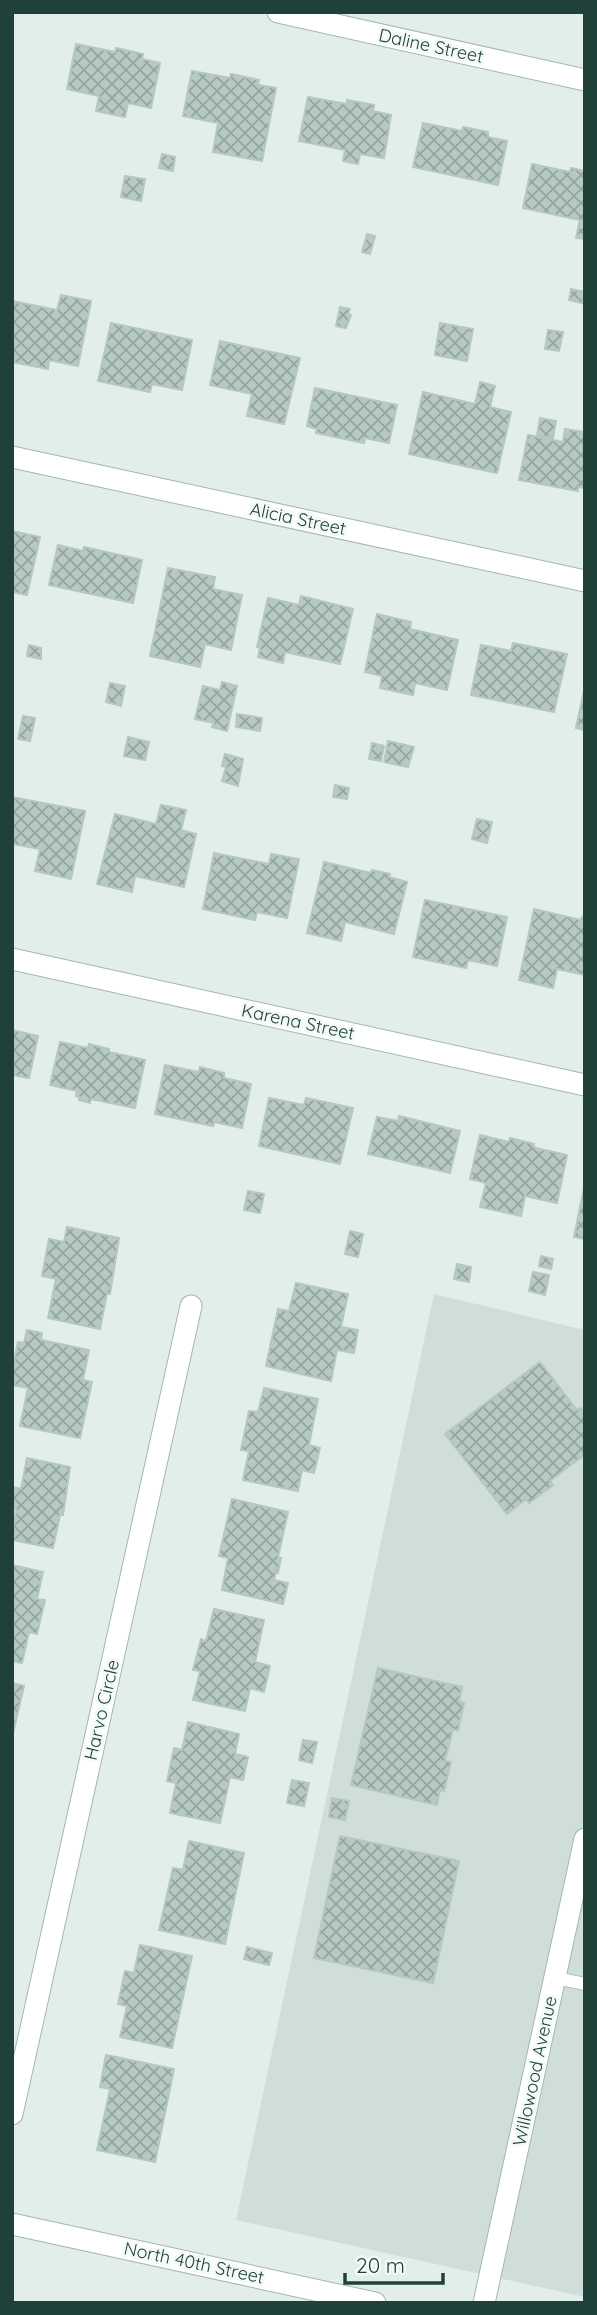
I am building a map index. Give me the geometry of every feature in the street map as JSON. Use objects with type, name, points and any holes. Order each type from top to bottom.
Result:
[{"type":"street","name":"Daline Street","points":[[278,12],[585,80]]},
{"type":"street","name":"Alicia Street","points":[[12,457],[585,581]]},
{"type":"street","name":"Karena Street","points":[[12,959],[585,1085]]},
{"type":"street","name":"Harvo Circle","points":[[12,2114],[191,1306]]},
{"type":"street","name":"Willowood Avenue","points":[[484,2303],[555,1978],[578,1900],[585,1839]]},
{"type":"street","name":"North 40th Street","points":[[12,2224],[375,2303]]},
{"type":"lane","points":[[555,1978],[585,1984]]},
{"type":"shaded area","points":[[434,1294],[585,1330],[585,2297],[236,2220]]},
{"type":"building","points":[[76,44],[115,52],[116,48],[143,54],[142,59],[160,63],[151,108],[128,103],[125,117],[96,111],[99,96],[67,89]]},
{"type":"building","points":[[192,71],[230,78],[231,74],[259,80],[258,85],[276,88],[262,161],[213,152],[218,123],[183,116]]},
{"type":"building","points":[[308,97],[347,104],[347,100],[374,105],[373,111],[391,115],[384,158],[360,154],[358,164],[343,161],[345,150],[299,141]]},
{"type":"building","points":[[423,123],[462,131],[463,127],[488,132],[488,137],[507,141],[498,185],[413,167]]},
{"type":"building","points":[[162,154],[175,157],[173,171],[159,168]]},
{"type":"building","points":[[532,164],[570,172],[571,168],[585,171],[585,239],[576,238],[580,220],[523,208]]},
{"type":"building","points":[[125,176],[145,179],[141,201],[121,197]]},
{"type":"building","points":[[367,234],[375,236],[370,254],[362,252]]},
{"type":"building","points":[[571,289],[585,292],[582,303],[569,300]]},
{"type":"building","points":[[61,295],[91,301],[78,366],[49,360],[48,369],[12,362],[12,301],[57,310]]},
{"type":"building","points":[[340,307],[350,309],[348,314],[351,315],[346,328],[336,326]]},
{"type":"building","points":[[111,323],[192,340],[182,390],[152,384],[150,392],[98,381]]},
{"type":"building","points":[[440,323],[473,329],[467,361],[435,355]]},
{"type":"building","points":[[548,330],[563,332],[559,351],[545,349]]},
{"type":"building","points":[[220,341],[300,358],[284,424],[247,416],[252,394],[210,385]]},
{"type":"building","points":[[480,382],[495,386],[490,407],[511,412],[497,473],[409,454],[423,392],[475,404]]},
{"type":"building","points":[[315,388],[397,405],[389,443],[365,438],[364,443],[316,433],[317,429],[307,426]]},
{"type":"building","points":[[540,418],[556,421],[553,438],[537,435]]},
{"type":"building","points":[[565,429],[585,432],[585,488],[578,487],[578,491],[519,480],[528,435],[563,442]]},
{"type":"building","points":[[12,531],[40,537],[27,595],[12,592]]},
{"type":"building","points":[[58,545],[83,551],[84,547],[142,560],[133,603],[49,585]]},
{"type":"building","points":[[168,568],[215,577],[213,589],[242,595],[231,650],[205,644],[200,667],[150,656]]},
{"type":"building","points":[[301,596],[353,609],[340,664],[285,652],[283,663],[258,657],[260,648],[257,647],[268,598],[299,605]]},
{"type":"building","points":[[377,614],[411,622],[410,629],[458,640],[447,690],[415,683],[413,695],[380,688],[382,676],[365,672]]},
{"type":"building","points":[[513,643],[567,654],[554,712],[471,695],[481,645],[511,651]]},
{"type":"building","points":[[29,645],[41,648],[41,659],[27,656]]},
{"type":"building","points":[[222,682],[237,686],[227,731],[212,727],[214,723],[195,719],[203,686],[220,690]]},
{"type":"building","points":[[110,683],[125,686],[121,706],[106,702]]},
{"type":"building","points":[[585,686],[585,730],[576,728]]},
{"type":"building","points":[[237,714],[262,718],[260,731],[236,727]]},
{"type":"building","points":[[23,716],[35,718],[30,741],[18,739]]},
{"type":"building","points":[[128,737],[149,742],[145,760],[124,756]]},
{"type":"building","points":[[388,741],[414,747],[408,767],[384,762]]},
{"type":"building","points":[[372,743],[384,746],[381,761],[369,759]]},
{"type":"building","points":[[225,754],[243,759],[238,786],[222,781],[226,767],[222,766]]},
{"type":"building","points":[[335,785],[349,788],[347,799],[333,797]]},
{"type":"building","points":[[12,797],[85,811],[71,879],[35,871],[40,849],[12,844]]},
{"type":"building","points":[[161,805],[186,810],[181,830],[196,834],[184,887],[135,876],[132,892],[97,884],[115,814],[156,824]]},
{"type":"building","points":[[477,819],[492,822],[487,843],[472,839]]},
{"type":"building","points":[[214,853],[269,864],[271,854],[299,859],[287,918],[257,912],[255,920],[203,909]]},
{"type":"building","points":[[324,862],[371,873],[372,870],[390,874],[389,877],[407,882],[394,934],[345,922],[341,941],[307,933]]},
{"type":"building","points":[[425,900],[507,917],[497,966],[468,960],[466,968],[413,957]]},
{"type":"building","points":[[534,909],[581,920],[582,917],[585,918],[585,975],[557,969],[553,988],[519,980]]},
{"type":"building","points":[[12,1030],[38,1036],[29,1078],[12,1075]]},
{"type":"building","points":[[60,1042],[88,1048],[89,1044],[109,1049],[109,1052],[145,1060],[135,1108],[91,1099],[90,1103],[79,1100],[77,1091],[50,1085]]},
{"type":"building","points":[[165,1065],[199,1072],[200,1067],[224,1073],[224,1078],[251,1084],[242,1128],[214,1122],[213,1126],[155,1114]]},
{"type":"building","points":[[269,1098],[304,1105],[306,1098],[353,1108],[340,1164],[259,1146]]},
{"type":"building","points":[[399,1116],[460,1131],[450,1173],[368,1154],[377,1117],[398,1121]]},
{"type":"building","points":[[480,1135],[509,1142],[510,1138],[567,1155],[557,1203],[525,1196],[521,1216],[480,1207],[486,1183],[470,1179]]},
{"type":"building","points":[[585,1183],[585,1239],[574,1237]]},
{"type":"building","points":[[248,1191],[264,1194],[260,1213],[244,1210]]},
{"type":"building","points":[[67,1227],[119,1238],[110,1294],[107,1293],[100,1329],[48,1318],[56,1279],[42,1276],[49,1239],[64,1242]]},
{"type":"building","points":[[350,1231],[363,1234],[358,1257],[345,1254]]},
{"type":"building","points":[[541,1256],[553,1259],[551,1269],[539,1266]]},
{"type":"building","points":[[457,1264],[471,1267],[469,1282],[454,1279]]},
{"type":"building","points":[[533,1272],[549,1275],[545,1295],[529,1291]]},
{"type":"building","points":[[296,1283],[348,1294],[341,1327],[358,1330],[354,1353],[337,1350],[331,1381],[266,1366],[278,1309],[289,1311]]},
{"type":"building","points":[[27,1330],[42,1333],[41,1340],[89,1350],[83,1380],[92,1382],[80,1438],[20,1426],[28,1388],[12,1385],[12,1371],[18,1342],[24,1343]]},
{"type":"building","points":[[540,1362],[577,1410],[581,1408],[585,1412],[585,1454],[550,1481],[553,1485],[529,1503],[526,1499],[507,1514],[445,1434]]},
{"type":"building","points":[[264,1388],[318,1399],[309,1445],[320,1448],[314,1473],[302,1470],[298,1491],[243,1480],[249,1451],[241,1450],[249,1411],[258,1412]]},
{"type":"building","points":[[27,1458],[70,1467],[63,1515],[60,1515],[53,1548],[12,1540],[16,1509],[12,1508],[12,1487],[21,1489]]},
{"type":"building","points":[[232,1499],[288,1512],[278,1557],[281,1558],[278,1573],[276,1572],[274,1580],[288,1583],[283,1604],[222,1590],[228,1558],[219,1556]]},
{"type":"building","points":[[12,1565],[43,1572],[37,1599],[45,1600],[37,1634],[29,1632],[22,1663],[12,1661]]},
{"type":"building","points":[[214,1609],[264,1620],[255,1662],[270,1666],[264,1692],[250,1688],[245,1711],[193,1700],[200,1671],[193,1670],[201,1639],[206,1641]]},
{"type":"building","points":[[378,1668],[462,1687],[459,1701],[464,1703],[458,1731],[453,1729],[445,1761],[451,1762],[444,1791],[440,1790],[437,1805],[351,1785]]},
{"type":"building","points":[[12,1683],[24,1686],[13,1733],[12,1733]]},
{"type":"building","points":[[188,1722],[239,1734],[235,1754],[248,1757],[243,1780],[230,1777],[220,1823],[170,1813],[176,1783],[167,1781],[174,1748],[182,1750]]},
{"type":"building","points":[[303,1740],[317,1742],[312,1763],[299,1760]]},
{"type":"building","points":[[292,1780],[309,1783],[304,1806],[287,1803]]},
{"type":"building","points":[[332,1798],[349,1801],[345,1820],[329,1817]]},
{"type":"building","points":[[340,1836],[459,1861],[433,1983],[314,1958]]},
{"type":"building","points":[[189,1841],[244,1853],[225,1944],[159,1930],[173,1868],[183,1870]]},
{"type":"building","points":[[140,1945],[192,1956],[172,2048],[120,2037],[127,2006],[118,2004],[125,1971],[134,1973]]},
{"type":"building","points":[[247,1947],[272,1953],[269,1965],[244,1959]]},
{"type":"building","points":[[106,2055],[174,2069],[155,2162],[97,2150],[110,2089],[100,2087]]}]
